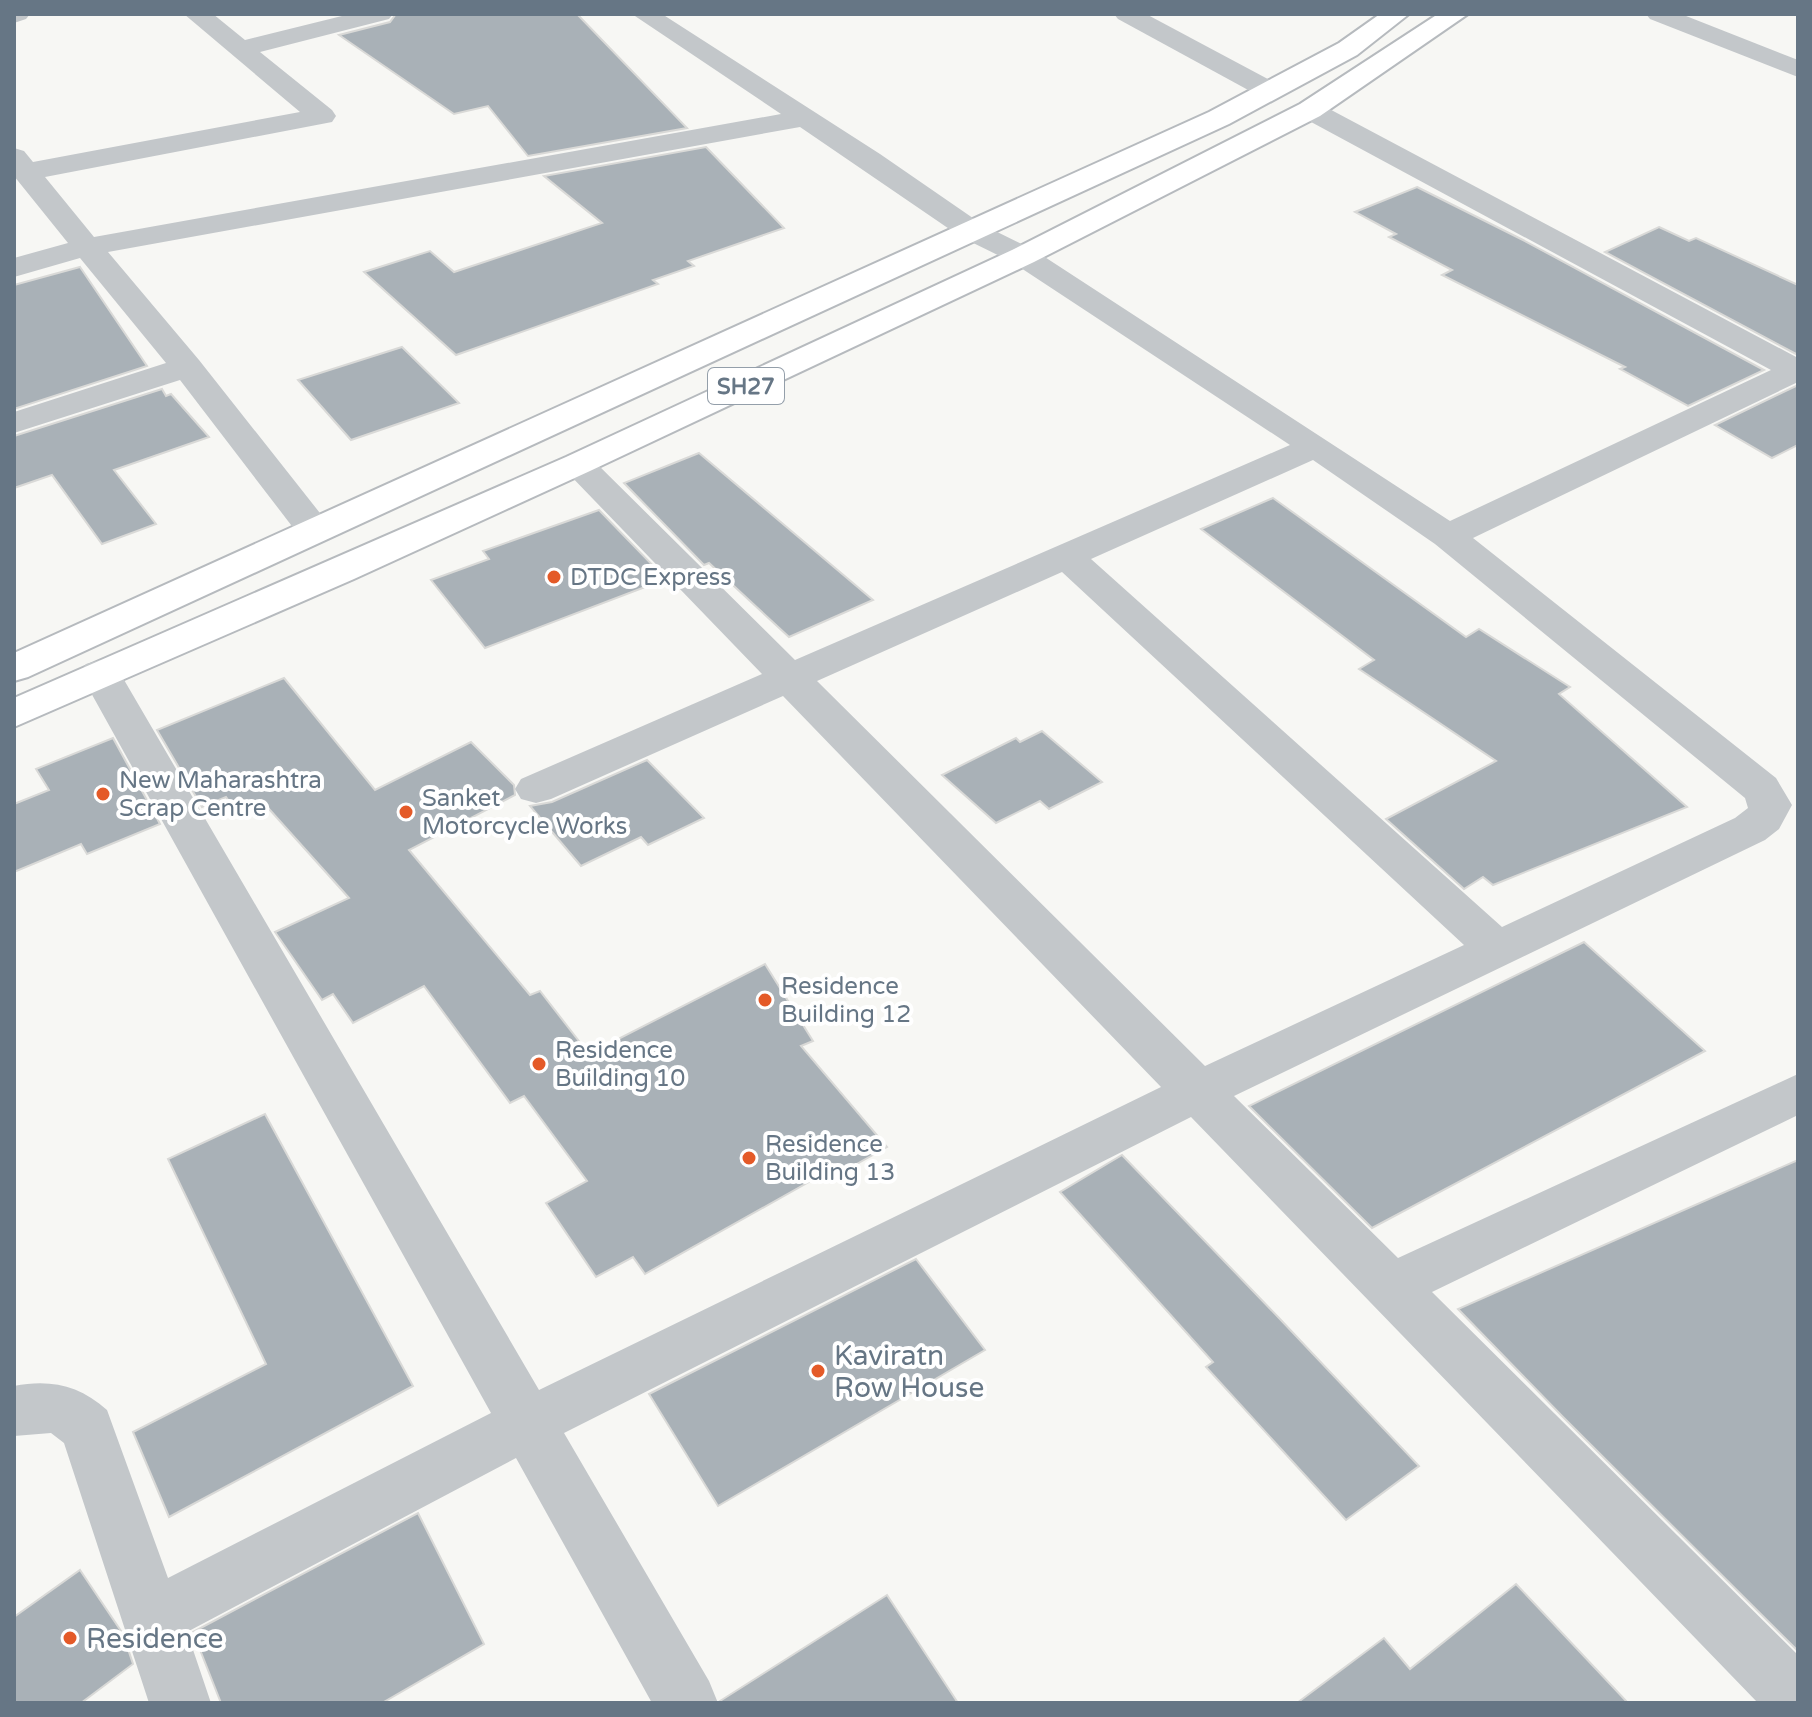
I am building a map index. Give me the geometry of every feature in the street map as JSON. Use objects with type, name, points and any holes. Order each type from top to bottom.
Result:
[{"type":"main road","name":"SH27","points":[[14,668],[1219,118],[1348,49],[1396,14]]},
{"type":"main road","name":"SH27","points":[[14,714],[100,673],[341,571],[578,464],[1023,256],[1310,110],[1455,14]]},
{"type":"street","points":[[20,165],[322,116],[197,14]]},
{"type":"street","points":[[241,49],[380,14]]},
{"type":"street","points":[[152,1618],[528,1423],[1198,1091],[1750,829],[1764,818],[1771,805],[1761,788],[1448,536],[1316,446],[1023,256],[972,231],[645,14]]},
{"type":"street","points":[[1127,14],[1270,91]]},
{"type":"street","points":[[1659,14],[1798,69]]},
{"type":"street","points":[[1310,110],[1797,370]]},
{"type":"street","points":[[14,268],[87,247],[805,118]]},
{"type":"street","points":[[20,165],[187,367],[314,530]]},
{"type":"street","points":[[14,423],[187,367]]},
{"type":"street","points":[[1448,536],[1797,370]]},
{"type":"street","points":[[536,789],[1316,446]]},
{"type":"street","points":[[578,464],[1798,1699]]},
{"type":"street","points":[[1066,556],[1497,949]]},
{"type":"street","points":[[100,673],[687,1703]]},
{"type":"street","points":[[1391,1286],[1798,1093]]},
{"type":"street","points":[[14,1411],[49,1405],[72,1413],[87,1428],[180,1703]]},
{"type":"building","points":[[396,14],[577,14],[687,128],[528,156],[488,106],[454,114],[339,35],[390,22]]},
{"type":"building","points":[[706,147],[784,228],[688,261],[694,266],[653,280],[658,284],[456,355],[364,272],[430,251],[454,272],[602,223],[544,176]]},
{"type":"building","points":[[1417,187],[1523,240],[1764,370],[1688,406],[1620,369],[1625,367],[1442,275],[1452,270],[1389,237],[1396,234],[1355,212]]},
{"type":"building","points":[[1659,227],[1689,241],[1696,238],[1798,285],[1798,355],[1605,252]]},
{"type":"building","points":[[80,267],[147,366],[14,409],[14,285]]},
{"type":"building","points":[[402,347],[459,403],[351,440],[298,380]]},
{"type":"building","points":[[1798,385],[1798,445],[1772,458],[1715,425]]},
{"type":"building","points":[[162,389],[166,396],[171,394],[209,437],[114,470],[156,524],[102,544],[52,475],[14,488],[14,436]]},
{"type":"building","points":[[699,453],[873,600],[789,637],[709,563],[704,565],[624,483]]},
{"type":"building","points":[[1273,498],[1466,637],[1479,629],[1570,687],[1559,694],[1687,807],[1493,885],[1483,877],[1464,889],[1386,819],[1496,761],[1359,669],[1374,660],[1201,529]]},
{"type":"building","name":"DTDC Express","points":[[599,510],[666,579],[485,648],[431,580],[489,559],[483,551]]},
{"type":"building","points":[[284,678],[375,790],[471,742],[514,785],[515,795],[409,850],[530,995],[540,991],[589,1054],[765,964],[813,1041],[801,1046],[887,1147],[837,1175],[832,1169],[645,1274],[633,1257],[596,1277],[546,1203],[587,1181],[524,1096],[510,1103],[424,986],[353,1023],[333,994],[322,1000],[275,932],[349,898],[261,800],[236,811],[226,797],[202,807],[157,730]]},
{"type":"building","points":[[1042,731],[1102,782],[1049,809],[1040,801],[996,823],[942,775],[1016,738],[1020,742]]},
{"type":"building","name":"New Maharashtra Scrap Centre","points":[[113,738],[160,824],[87,854],[81,844],[14,872],[14,804],[49,790],[36,769]]},
{"type":"building","points":[[647,760],[704,818],[648,845],[641,837],[581,866],[530,806],[552,802]]},
{"type":"building","points":[[1584,942],[1705,1051],[1372,1228],[1249,1106]]},
{"type":"building","points":[[265,1114],[413,1386],[169,1517],[133,1432],[266,1364],[168,1159]]},
{"type":"building","points":[[1122,1155],[1419,1466],[1346,1520],[1206,1367],[1213,1362],[1060,1192]]},
{"type":"building","points":[[1798,1160],[1798,1651],[1458,1309]]},
{"type":"building","name":"Kaviratn Row House","points":[[916,1259],[985,1350],[718,1506],[649,1394]]},
{"type":"building","points":[[418,1513],[484,1644],[382,1703],[221,1703],[193,1632]]},
{"type":"building","name":"Residence","points":[[80,1570],[123,1634],[133,1664],[81,1703],[14,1703],[14,1617]]},
{"type":"building","points":[[1516,1584],[1628,1703],[1297,1703],[1384,1638],[1410,1669]]},
{"type":"building","points":[[887,1595],[958,1703],[721,1703],[720,1701]]},
{"type":"place","name":"DTDC Express","points":[[554,577]]},
{"type":"place","name":"New Maharashtra Scrap Centre","points":[[103,794]]},
{"type":"place","name":"Sanket Motorcycle Works","points":[[406,812]]},
{"type":"place","name":"Residence Building 12","points":[[765,1000]]},
{"type":"place","name":"Residence Building 10","points":[[539,1064]]},
{"type":"place","name":"Residence Building 13","points":[[749,1158]]},
{"type":"place","name":"Kaviratn Row House","points":[[818,1371]]},
{"type":"place","name":"Residence","points":[[70,1638]]}]
